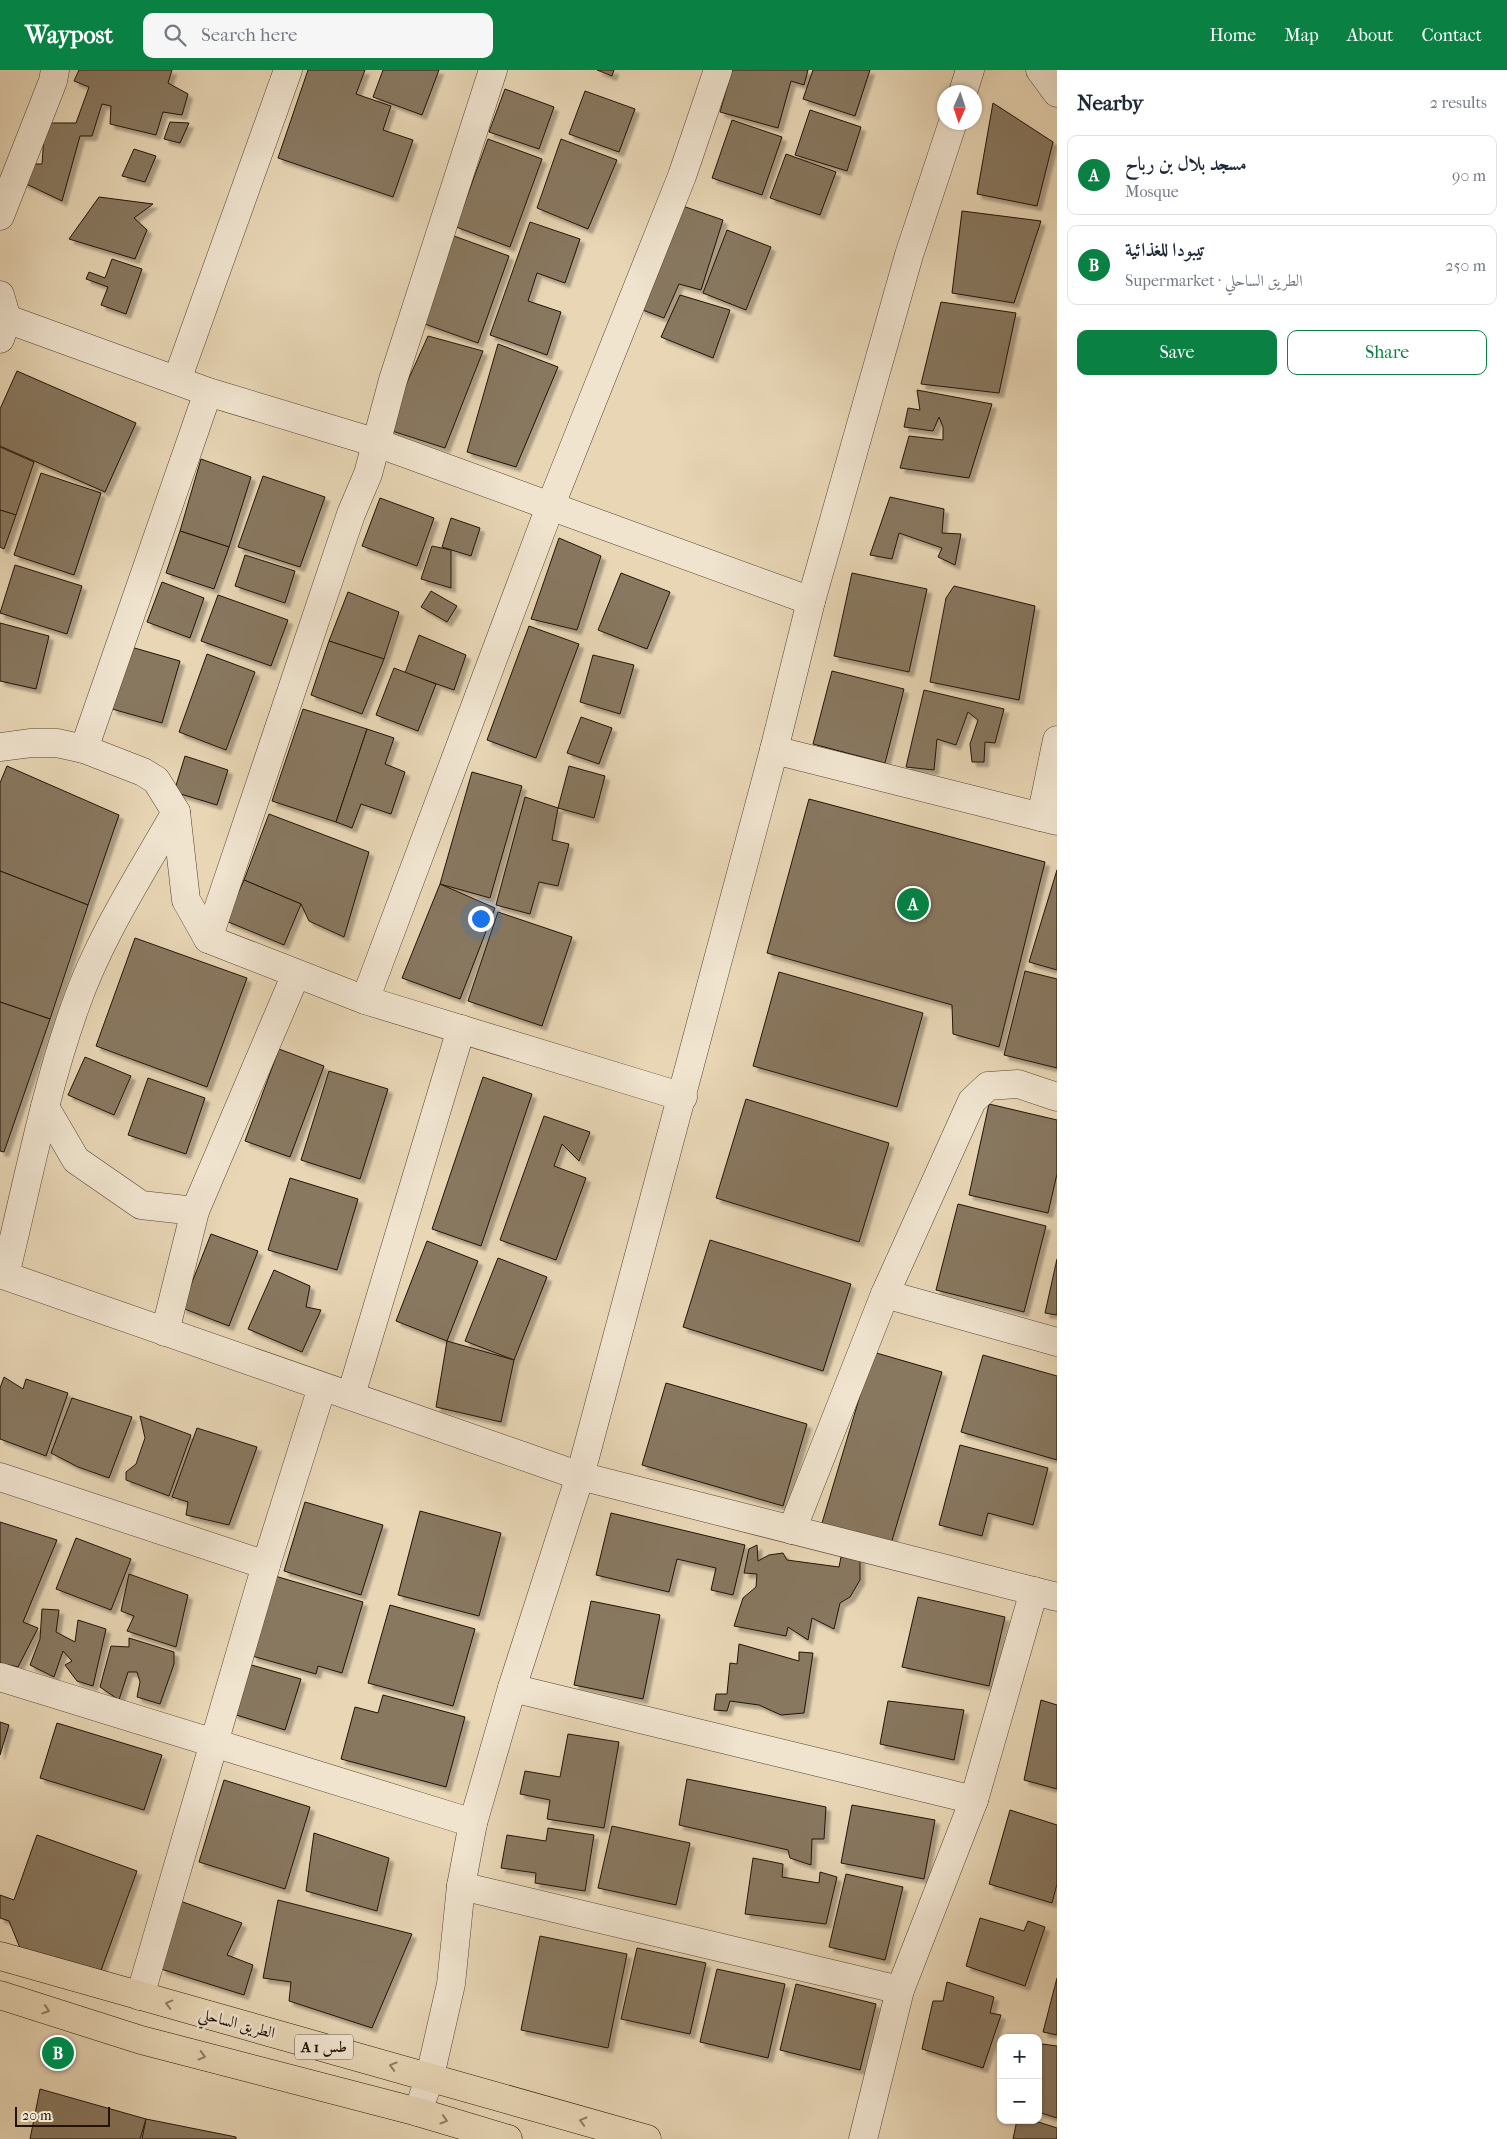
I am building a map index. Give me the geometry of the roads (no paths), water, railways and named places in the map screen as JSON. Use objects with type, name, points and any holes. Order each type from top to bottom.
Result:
[{"type":"highway","name":"الطريق الساحلي","points":[[0,1956],[430,2076],[647,2139]]},
{"type":"highway","name":"A 1 طس","points":[[0,1996],[141,2040],[418,2112],[504,2138]]},
{"type":"street","points":[[0,216],[53,81],[55,70]]},
{"type":"street","points":[[177,380],[288,70]]},
{"type":"street","points":[[208,940],[377,443],[393,380],[493,70]]},
{"type":"street","points":[[365,1000],[550,507],[682,176],[718,70]]},
{"type":"street","points":[[965,85],[970,70]]},
{"type":"street","points":[[1040,70],[1057,93]]},
{"type":"street","points":[[418,2112],[430,2076],[451,1984],[461,1886],[473,1823],[512,1688],[580,1476],[774,750],[811,600],[909,255],[950,130]]},
{"type":"street","points":[[2,318],[208,392],[377,443],[811,600]]},
{"type":"street","points":[[84,749],[208,392]]},
{"type":"street","points":[[774,750],[1049,819],[1057,740]]},
{"type":"street","points":[[0,747],[31,743],[57,743],[84,749],[143,772],[156,780],[176,812],[186,900],[208,940],[365,1000],[682,1097]]},
{"type":"street","points":[[176,812],[112,924],[75,1006],[45,1108],[3,1274],[580,1476],[1046,1594],[974,1800],[900,1990],[862,2139]]},
{"type":"street","points":[[165,1332],[195,1211],[296,974]]},
{"type":"street","points":[[351,1395],[461,1028]]},
{"type":"street","points":[[792,1530],[885,1294],[972,1101],[988,1086],[996,1085],[1018,1084],[1057,1096]]},
{"type":"street","points":[[45,1108],[76,1160],[141,1205],[195,1211]]},
{"type":"street","points":[[885,1294],[1057,1342]]},
{"type":"street","points":[[140,1996],[266,1565],[322,1387]]},
{"type":"street","points":[[0,1477],[266,1565]]},
{"type":"street","points":[[0,1677],[473,1823]]},
{"type":"street","points":[[512,1688],[974,1800]]},
{"type":"street","points":[[461,1886],[900,1990]]},
{"type":"place","name":"مسجد بلال بن رباح","points":[[913,904]]},
{"type":"place","name":"تيبودا للغذائية","points":[[58,2053]]}]
